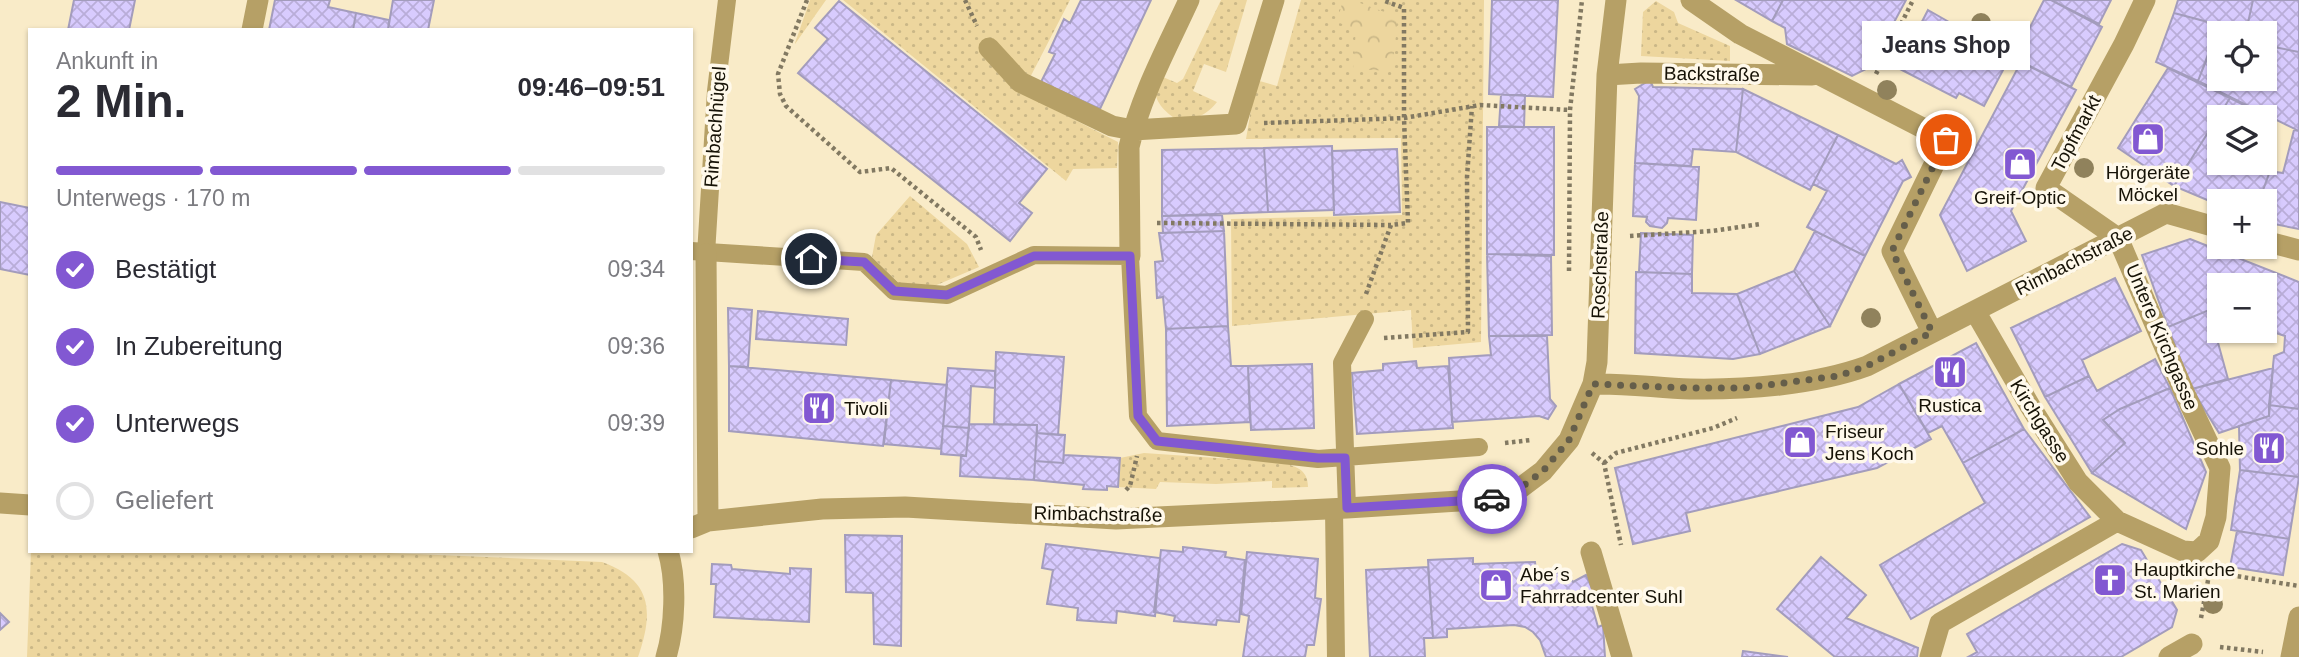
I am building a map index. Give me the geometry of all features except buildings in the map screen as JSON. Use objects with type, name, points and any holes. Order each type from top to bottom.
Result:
[{"type":"street","points":[[252,28],[258,0]]},
{"type":"street","points":[[1130,256],[1129,147],[1148,88],[1189,0]]},
{"type":"street","points":[[989,48],[1020,82],[1112,126],[1133,130],[1236,124],[1274,0]]},
{"type":"street","name":"Roschstraße","points":[[1507,498],[1543,471],[1569,440],[1593,384],[1597,362],[1607,75],[1616,0]]},
{"type":"street","name":"Backstraße","points":[[1691,0],[1740,34],[1946,140],[1892,251],[1932,332]]},
{"type":"street","name":"Topfmarkt","points":[[2118,238],[2046,188],[2145,0]]},
{"type":"street","name":"Backstraße","points":[[1607,75],[1817,75]]},
{"type":"street","name":"Rimbachstraße","points":[[1593,384],[1744,388],[1838,376],[1867,366],[2166,213],[2207,225]]},
{"type":"street","name":"Untere Kirchgasse","points":[[2118,238],[2184,392],[2221,468],[2216,517],[2209,541],[2197,552]]},
{"type":"street","points":[[2277,244],[2299,250]]},
{"type":"street","name":"Rimbachhügel","points":[[699,253],[700,525]]},
{"type":"street","name":"Kirchgasse","points":[[1975,311],[2078,482],[2117,521],[2183,551],[2197,552]]},
{"type":"street","name":"Rimbachstraße","points":[[700,525],[822,509],[905,507],[1112,518],[1341,509],[1507,498]]},
{"type":"street","points":[[0,503],[28,505]]},
{"type":"street","points":[[1930,657],[1940,623],[2117,521]]},
{"type":"street","points":[[1591,552],[1622,657]]},
{"type":"street","points":[[666,657],[670,642],[674,571],[669,553]]},
{"type":"street","points":[[2292,656],[2299,617]]},
{"type":"street","points":[[2168,657],[2192,643]]},
{"type":"lane","name":"Rimbachhügel","points":[[699,253],[727,0]]},
{"type":"lane","points":[[699,253],[864,262],[894,291],[947,295],[1034,256],[1130,256],[1138,416],[1157,441],[1318,458],[1479,447]]},
{"type":"lane","points":[[1336,657],[1345,458],[1342,363],[1364,310]]},
{"type":"path","points":[[807,0],[778,74],[780,94],[786,106],[860,172],[891,168],[976,237],[990,276]]},
{"type":"path","points":[[1130,223],[1408,223],[1404,8],[1382,0]]},
{"type":"path","points":[[1569,274],[1570,110],[1582,0]]},
{"type":"path","points":[[1863,98],[1913,0]]},
{"type":"path","points":[[1236,124],[1404,118],[1472,106],[1570,110]]},
{"type":"path","points":[[1420,335],[1468,332],[1466,177],[1472,106]]},
{"type":"path","points":[[1601,237],[1712,231],[1761,224]]},
{"type":"path","points":[[1364,310],[1391,225]]},
{"type":"path","points":[[1112,518],[1130,486],[1137,456],[1138,416]]},
{"type":"path","points":[[1479,447],[1539,439]]},
{"type":"path","points":[[1616,453],[1604,463],[1623,553]]},
{"type":"path","points":[[2292,656],[2192,643],[2200,621],[2210,572],[2299,586]]},
{"type":"green space","points":[[810,0],[826,0],[795,44],[795,43]]},
{"type":"green space","points":[[843,0],[1070,0],[1022,93],[1118,142],[1117,168],[1073,169],[1066,181]]},
{"type":"green space","points":[[1221,0],[1247,0],[1226,72],[1204,64],[1193,91],[1217,102],[1196,118],[1180,122],[1163,108],[1156,97],[1158,75],[1177,83],[1183,79]]},
{"type":"green space","points":[[1301,0],[1484,0],[1481,342],[1413,348],[1411,310],[1232,326],[1231,219],[1402,215],[1401,138],[1246,139],[1256,80],[1277,86]]},
{"type":"green space","points":[[1343,0],[1352,0],[1398,17],[1392,71],[1353,69],[1356,29],[1337,22]]},
{"type":"green space","points":[[1656,1],[1674,12],[1678,23],[1730,46],[1730,61],[1641,56],[1643,12]]},
{"type":"green space","points":[[910,196],[967,244],[979,267],[932,287],[899,283],[872,257],[876,235]]},
{"type":"green space","points":[[1144,453],[1287,464],[1302,471],[1308,487],[1272,488],[1272,481],[1216,484],[1160,482],[1156,489],[1118,487],[1120,458]]},
{"type":"green space","points":[[31,553],[389,553],[602,562],[631,578],[640,588],[647,611],[638,657],[27,657]]},
{"type":"way so far","points":[[1492,499],[1507,498],[1543,471],[1569,440],[1593,384],[1744,388],[1838,376],[1867,366],[1932,332],[1892,251],[1946,140]]},
{"type":"place","name":"Hörgeräte Möckel","points":[[2148,139]]},
{"type":"place","name":"Jeans Shop","points":[[1946,140]]},
{"type":"place","name":"Greif-Optic","points":[[2020,164]]},
{"type":"place","name":"Rustica","points":[[1950,372]]},
{"type":"place","name":"Tivoli","points":[[819,408]]},
{"type":"place","name":"Friseur Jens Koch","points":[[1800,442]]},
{"type":"place","name":"Sohle","points":[[2269,448]]},
{"type":"place","name":"Hauptkirche St. Marien","points":[[2110,580]]},
{"type":"place","name":"Abe´s Fahrradcenter Suhl","points":[[1496,585]]},
{"type":"route","points":[[811,259],[864,262],[894,291],[947,295],[1034,256],[1130,256],[1138,416],[1157,441],[1318,458],[1345,458],[1347,508],[1492,499]]}]
